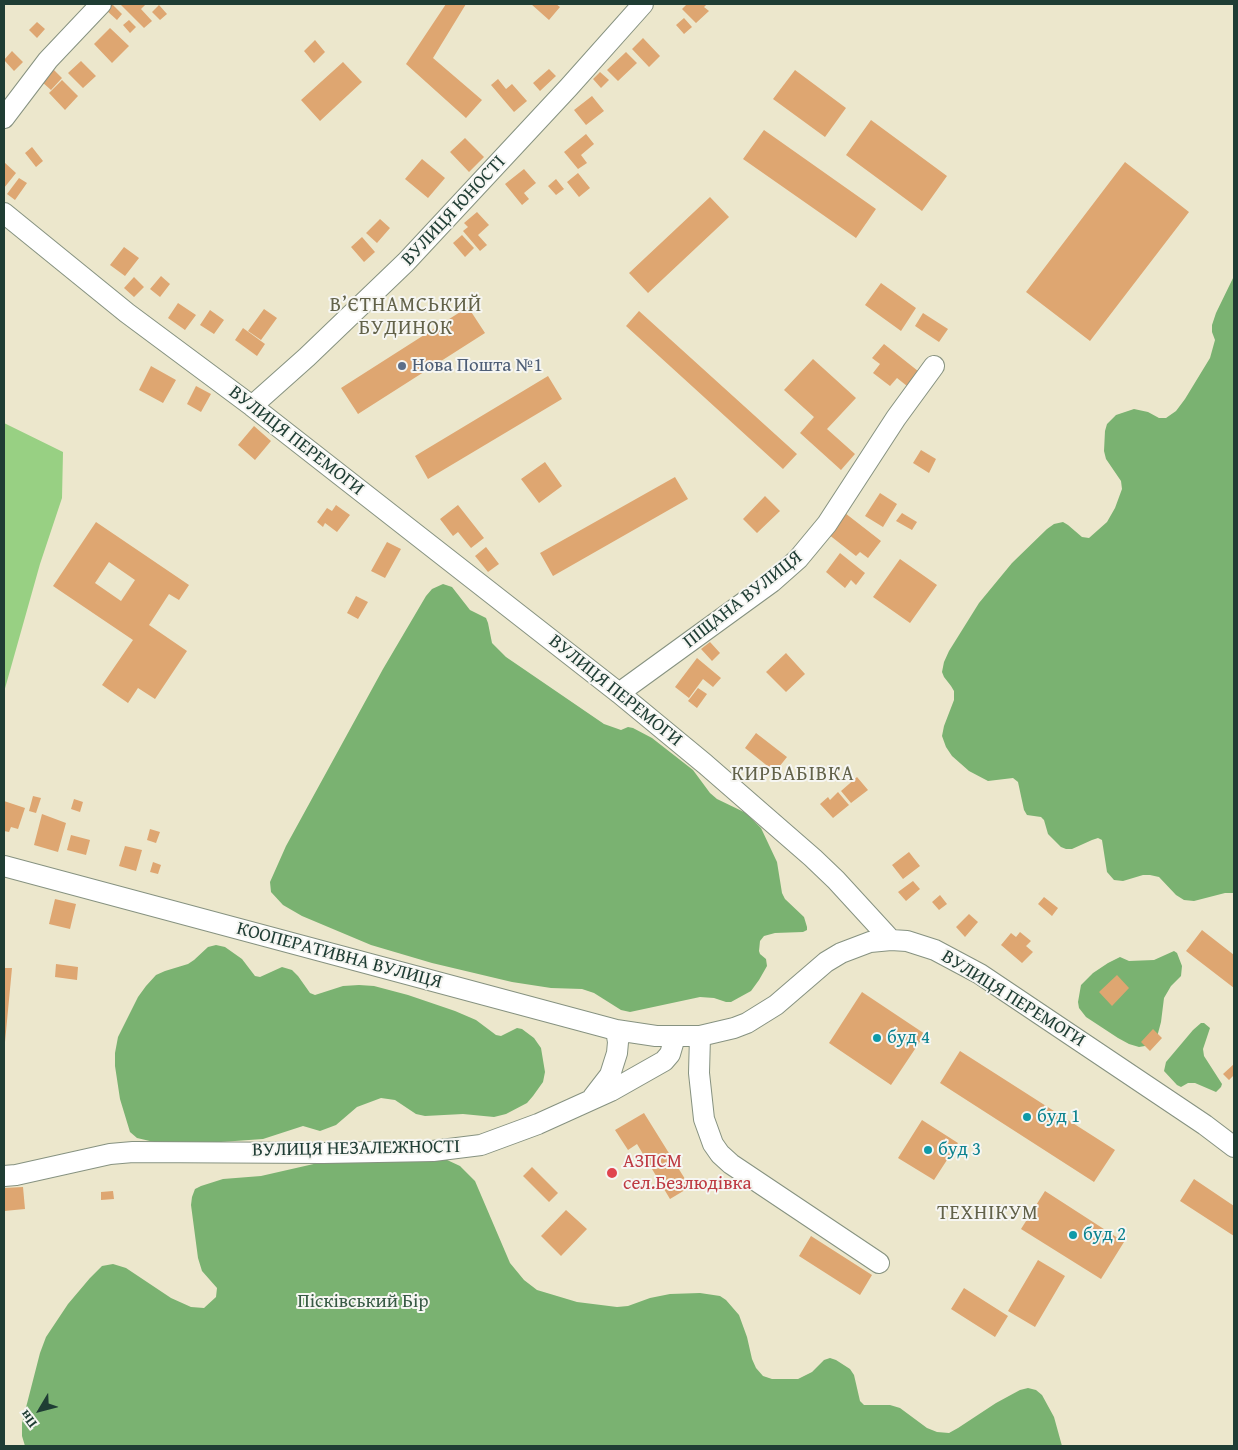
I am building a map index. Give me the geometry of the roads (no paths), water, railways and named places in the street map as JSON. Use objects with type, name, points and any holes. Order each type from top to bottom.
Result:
[{"type":"street","points":[[4,118],[48,60],[102,4]]},
{"type":"street","name":"ВУЛИЦЯ ЮНОСТІ","points":[[252,406],[406,262],[569,87],[643,4]]},
{"type":"street","name":"ВУЛИЦЯ ПЕРЕМОГИ","points":[[4,213],[127,313],[252,406],[619,693],[705,764],[813,858],[836,880],[891,940],[907,941],[922,945],[980,974],[1197,1119],[1234,1147]]},
{"type":"street","name":"ПІЩАНА ВУЛИЦЯ","points":[[619,693],[772,582],[802,555],[827,524],[896,418],[934,366]]},
{"type":"street","name":"КООПЕРАТИВНА ВУЛИЦЯ","points":[[4,866],[640,1035],[700,1036],[734,1028],[764,1013],[787,997],[826,962],[841,953],[870,942],[891,940]]},
{"type":"street","points":[[590,1100],[610,1075],[617,1053],[616,1030]]},
{"type":"street","points":[[700,1036],[699,1073],[704,1119],[713,1144],[720,1154],[731,1164],[879,1263]]},
{"type":"street","name":"ВУЛИЦЯ НЕЗАЛЕЖНОСТІ","points":[[4,1176],[110,1154],[433,1151],[481,1145],[538,1124],[611,1091],[664,1061],[670,1054],[675,1037]]},
{"type":"place","name":"Нова Пошта №1","points":[[402,366]]},
{"type":"place","name":"буд 4","points":[[877,1038]]},
{"type":"place","name":"буд 1","points":[[1027,1117]]},
{"type":"place","name":"буд 3","points":[[928,1150]]},
{"type":"place","name":"АЗПСМ сел.Безлюдівка","points":[[612,1173]]},
{"type":"place","name":"буд 2","points":[[1073,1235]]},
{"type":"district","name":"В’ЄТНАМСЬКИЙ БУДИНОК","points":[[406,318]]},
{"type":"district","name":"КИРБАБІВКА","points":[[793,775]]},
{"type":"district","name":"ТЕХНІКУМ","points":[[988,1214]]},
{"type":"park label","name":"Пісківський Бір","points":[[363,1302]]}]
